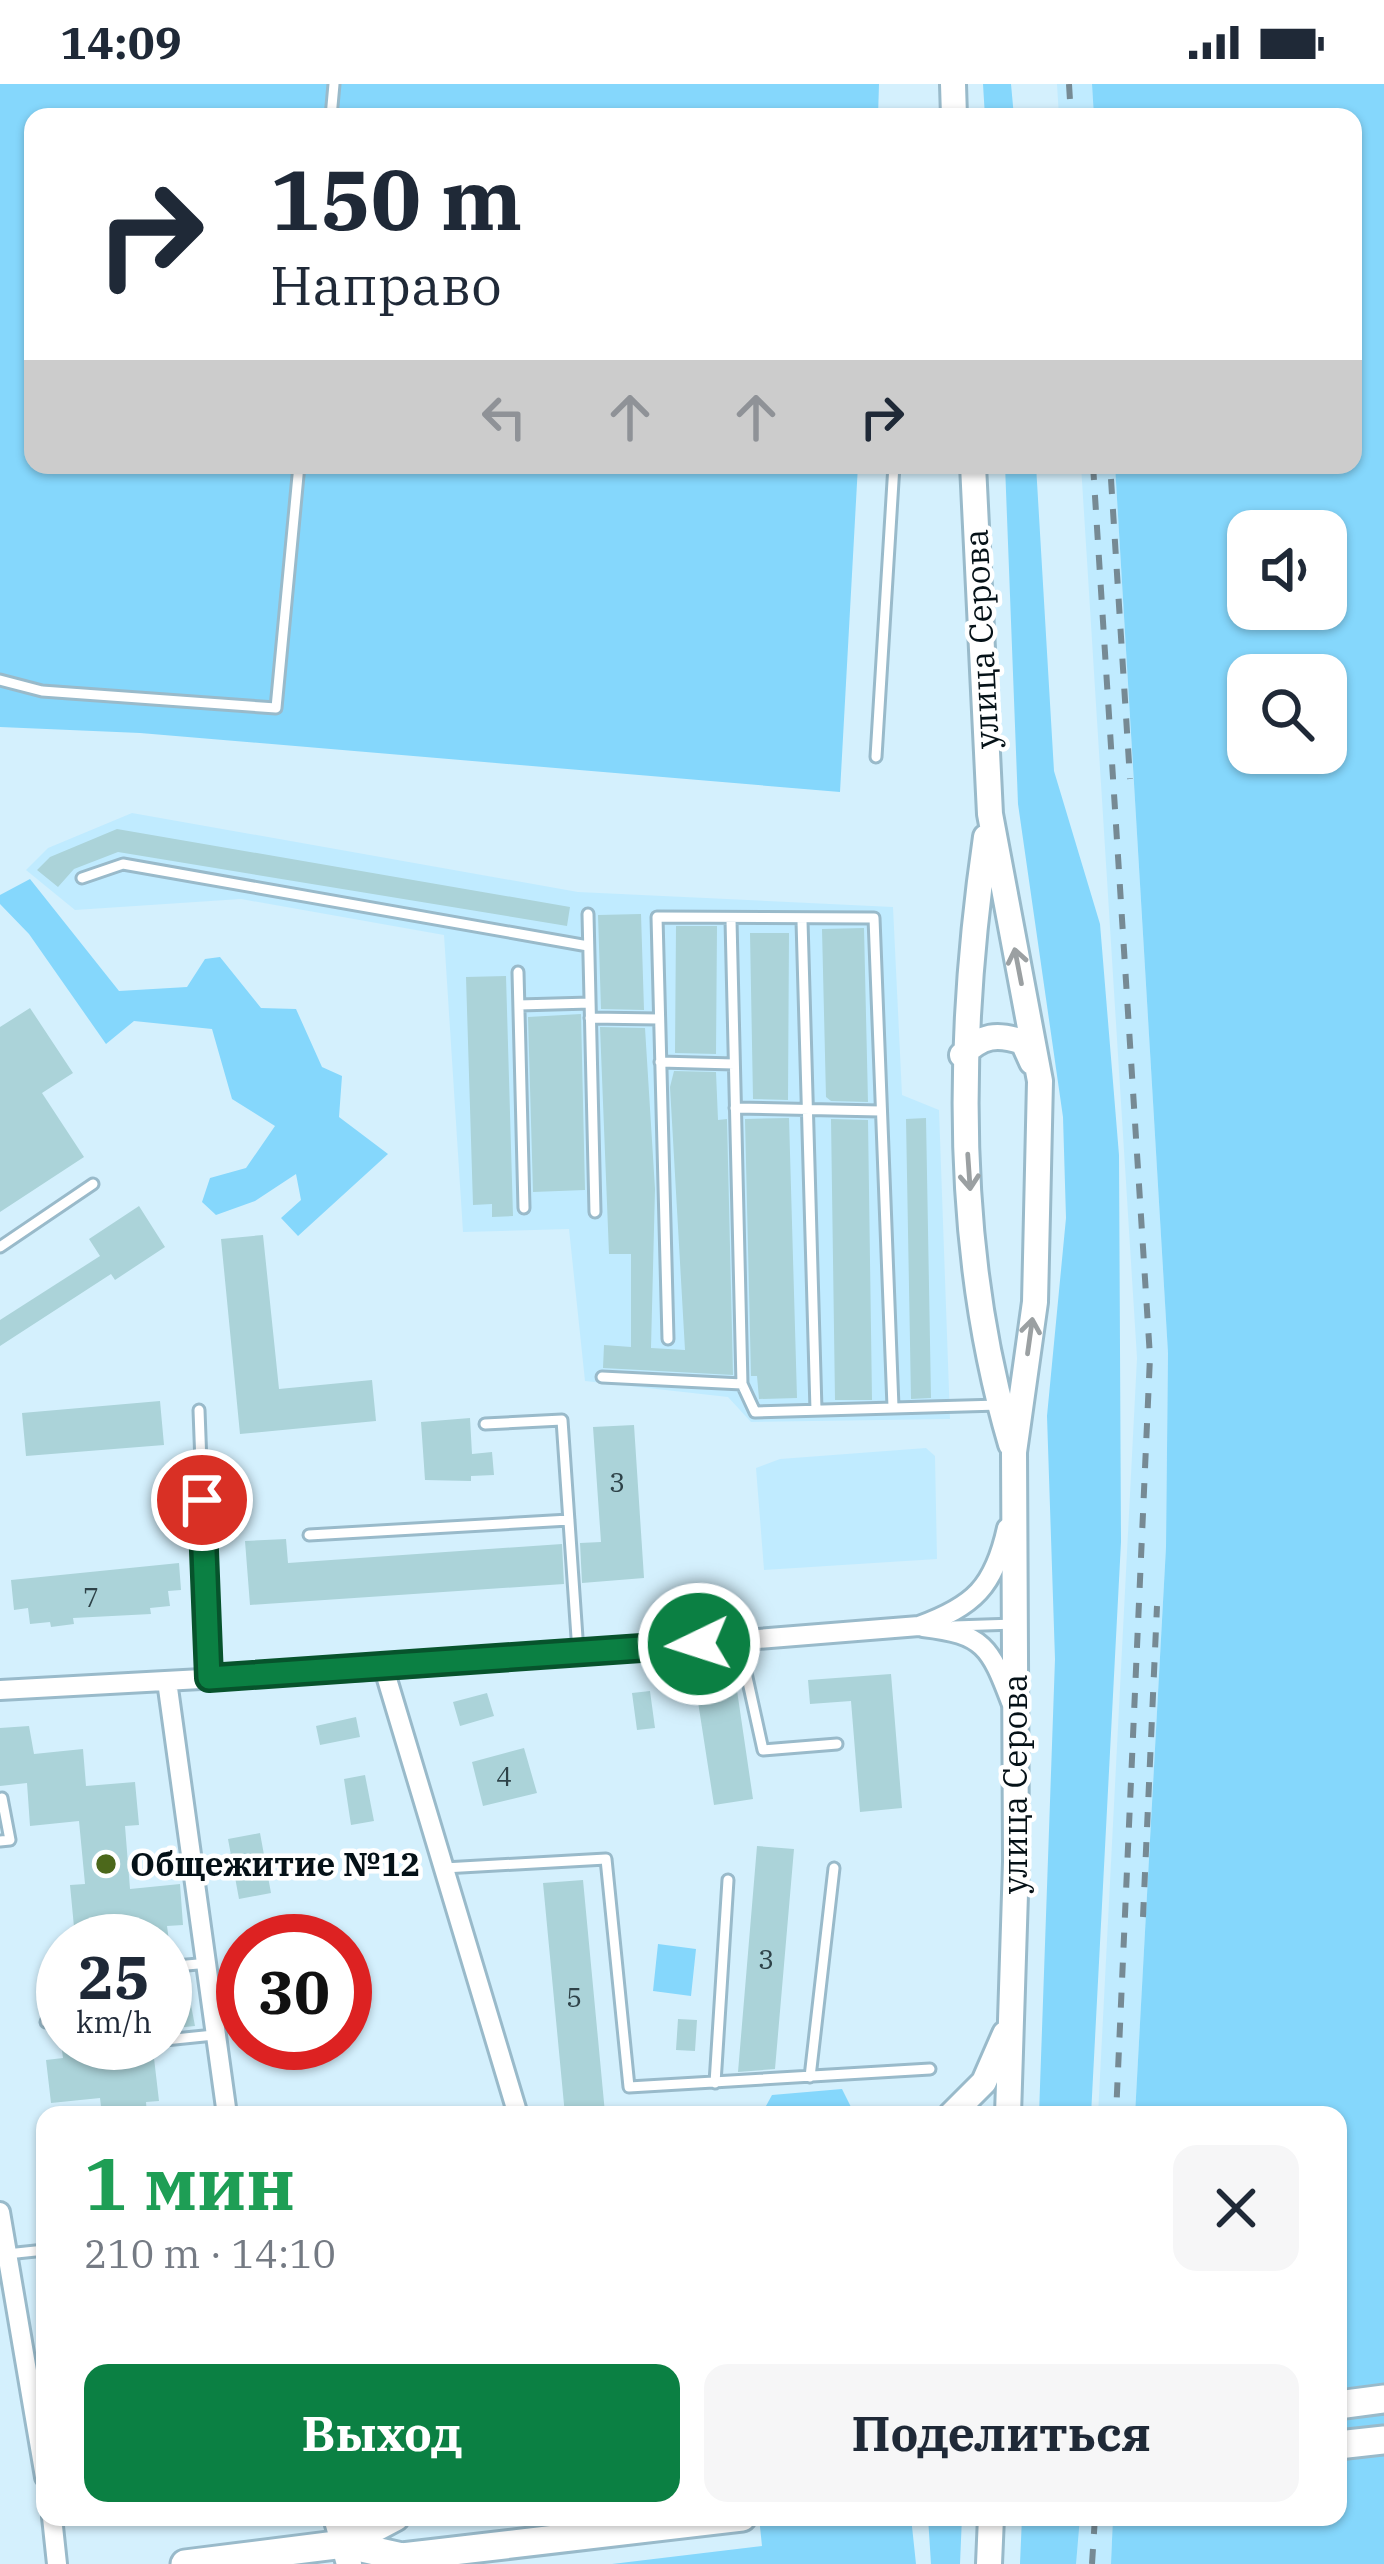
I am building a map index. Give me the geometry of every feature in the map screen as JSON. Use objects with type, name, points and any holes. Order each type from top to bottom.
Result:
[{"type":"main road","points":[[1347,2404],[1384,2399]]},
{"type":"main road","points":[[1347,2444],[1384,2440]]},
{"type":"main road","points":[[184,2564],[343,2542],[376,2526]]},
{"type":"main road","points":[[343,2542],[402,2558],[670,2526]]},
{"type":"street","name":"улица Серова","points":[[973,474],[990,814],[1040,1081],[1035,1302],[1013,1452],[1016,1712],[1008,2104]]},
{"type":"street","name":"улица Серова","points":[[990,814],[962,1055],[976,1268],[999,1405],[1013,1452]]},
{"type":"street","points":[[962,1055],[979,1038],[1003,1035],[1023,1042],[1040,1081]]},
{"type":"street","points":[[0,1688],[384,1669],[919,1626],[958,1612],[980,1593],[1000,1559],[1014,1497]]},
{"type":"street","points":[[919,1626],[978,1639],[994,1658],[1016,1712]]},
{"type":"street","points":[[384,1669],[515,2106]]},
{"type":"street","points":[[167,1682],[216,2013]]},
{"type":"street","points":[[963,2106],[984,2082],[1011,2021]]},
{"type":"street","points":[[222,2070],[225,2106]]},
{"type":"street","points":[[0,2212],[36,2424]]},
{"type":"street","points":[[53,2526],[57,2564]]},
{"type":"street","points":[[988,2564],[991,2526]]},
{"type":"lane","points":[[0,680],[42,691],[276,708],[297,474]]},
{"type":"lane","points":[[876,757],[892,474]]},
{"type":"lane","points":[[82,878],[123,864],[589,946]]},
{"type":"lane","points":[[587,914],[595,1212]]},
{"type":"lane","points":[[668,1339],[657,917],[874,918],[893,1407]]},
{"type":"lane","points":[[731,920],[742,1384],[755,1412],[999,1405]]},
{"type":"lane","points":[[802,921],[816,1410]]},
{"type":"lane","points":[[518,972],[524,1208]]},
{"type":"lane","points":[[519,1005],[590,1003]]},
{"type":"lane","points":[[590,1018],[659,1019]]},
{"type":"lane","points":[[660,1062],[734,1064]]},
{"type":"lane","points":[[735,1108],[880,1111]]},
{"type":"lane","points":[[0,1246],[93,1184]]},
{"type":"lane","points":[[602,1377],[742,1384]]},
{"type":"lane","points":[[199,1410],[209,1678]]},
{"type":"lane","points":[[485,1424],[562,1420],[578,1652]]},
{"type":"lane","points":[[309,1535],[568,1520]]},
{"type":"lane","points":[[919,1626],[1015,1624]]},
{"type":"lane","points":[[739,1641],[764,1750],[837,1744]]},
{"type":"lane","points":[[0,1841],[10,1840],[2,1798]]},
{"type":"lane","points":[[444,1868],[605,1859],[628,2087],[930,2069]]},
{"type":"lane","points":[[810,2077],[834,1868]]},
{"type":"lane","points":[[715,2083],[728,1880]]},
{"type":"lane","points":[[192,1965],[209,1963]]},
{"type":"lane","points":[[7,2254],[36,2250]]},
{"type":"shaded area","points":[[0,84],[879,84],[878,108],[24,108],[24,474],[858,474],[840,792],[140,733],[0,727]]},
{"type":"shaded area","points":[[983,84],[1011,84],[1013,108],[984,108]]},
{"type":"shaded area","points":[[1057,84],[1092,84],[1093,108],[1058,108]]},
{"type":"shaded area","points":[[1092,84],[1384,84],[1384,2564],[1111,2564],[1113,2526],[1347,2526],[1347,2106],[1135,2106],[1166,1547],[1168,1353],[1116,474],[1362,474],[1362,108],[1093,108]]},
{"type":"shaded area","points":[[1005,474],[1037,474],[1054,771],[1100,924],[1119,1155],[1121,1542],[1091,2106],[1039,2106],[1055,1659],[1047,1416],[1066,1218],[1063,1117],[1018,804]]},
{"type":"shaded area","points":[[1082,474],[1116,474],[1168,1353],[1166,1547],[1135,2106],[1098,2106],[1137,1358]]},
{"type":"shaded area","points":[[132,813],[578,892],[893,907],[902,1095],[939,1110],[950,1419],[751,1422],[728,1397],[585,1381],[569,1229],[463,1232],[444,935],[241,899],[75,910],[26,870],[48,848]]},
{"type":"shaded area","points":[[30,879],[119,991],[187,987],[205,959],[220,957],[261,1008],[296,1009],[322,1067],[342,1076],[339,1117],[388,1154],[298,1236],[281,1218],[301,1200],[296,1174],[255,1201],[216,1215],[202,1202],[210,1178],[246,1168],[275,1126],[232,1099],[212,1029],[134,1021],[106,1044],[29,934],[0,904],[0,895]]},
{"type":"shaded area","points":[[926,1448],[935,1456],[937,1559],[764,1570],[756,1468],[780,1459]]},
{"type":"shaded area","points":[[658,1944],[696,1949],[691,1996],[653,1991]]},
{"type":"shaded area","points":[[842,2089],[850,2106],[766,2106],[772,2095]]},
{"type":"shaded area","points":[[760,2526],[912,2526],[916,2564],[612,2564],[762,2546]]},
{"type":"shaded area","points":[[929,2526],[962,2526],[960,2564],[931,2564]]},
{"type":"shaded area","points":[[1022,2526],[1079,2526],[1076,2564],[1020,2564]]},
{"type":"shaded area","points":[[1076,2526],[1113,2526],[1111,2564],[1074,2564]]},
{"type":"building","points":[[117,829],[570,907],[567,926],[118,852],[74,869],[58,887],[37,870],[50,857]]},
{"type":"building","points":[[641,914],[644,1010],[601,1009],[598,915]]},
{"type":"building","points":[[676,926],[717,926],[716,1054],[675,1053]]},
{"type":"building","points":[[864,928],[868,1102],[831,1101],[826,1097],[822,929]]},
{"type":"building","points":[[750,933],[789,933],[788,1100],[753,1099]]},
{"type":"building","points":[[506,976],[513,1216],[492,1217],[492,1204],[473,1205],[466,977]]},
{"type":"building","points":[[30,1008],[73,1073],[42,1093],[84,1157],[0,1212],[0,1027]]},
{"type":"building","points":[[581,1014],[585,1190],[533,1192],[528,1017]]},
{"type":"building","points":[[600,1027],[645,1028],[655,1189],[651,1348],[685,1350],[670,1087],[674,1071],[716,1072],[718,1120],[727,1119],[733,1375],[603,1368],[604,1345],[631,1347],[631,1254],[609,1254]]},
{"type":"building","points":[[789,1118],[797,1398],[759,1399],[757,1376],[751,1376],[745,1119]]},
{"type":"building","points":[[926,1118],[931,1398],[911,1399],[906,1119]]},
{"type":"building","points":[[831,1119],[868,1120],[872,1400],[835,1400]]},
{"type":"building","points":[[139,1206],[165,1247],[115,1280],[111,1274],[0,1346],[0,1320],[100,1256],[89,1239]]},
{"type":"building","points":[[263,1235],[279,1389],[372,1380],[376,1421],[240,1434],[221,1239]]},
{"type":"building","points":[[160,1401],[164,1445],[26,1456],[22,1413]]},
{"type":"building","points":[[470,1418],[472,1454],[492,1452],[494,1475],[471,1476],[471,1481],[425,1480],[421,1422]]},
{"type":"building","points":[[634,1425],[644,1578],[582,1583],[580,1543],[601,1542],[593,1427]]},
{"type":"building","points":[[286,1539],[288,1563],[562,1544],[564,1584],[250,1605],[245,1541]]},
{"type":"building","points":[[179,1563],[181,1590],[168,1591],[170,1606],[150,1608],[151,1614],[73,1618],[74,1624],[51,1627],[50,1622],[30,1624],[28,1608],[14,1610],[11,1580]]},
{"type":"building","points":[[734,1670],[753,1799],[714,1805],[694,1676]]},
{"type":"building","points":[[891,1674],[902,1808],[860,1812],[851,1701],[810,1704],[808,1680]]},
{"type":"building","points":[[650,1691],[655,1728],[637,1730],[632,1693]]},
{"type":"building","points":[[487,1693],[494,1716],[460,1726],[453,1702]]},
{"type":"building","points":[[356,1717],[360,1737],[320,1745],[316,1726]]},
{"type":"building","name":"Общежитие №12","points":[[29,1726],[34,1754],[83,1749],[86,1786],[135,1782],[139,1825],[125,1826],[130,1889],[180,1884],[182,1914],[73,1914],[70,1885],[85,1884],[79,1821],[30,1826],[27,1783],[0,1786],[0,1728]]},
{"type":"building","points":[[524,1748],[537,1793],[483,1806],[472,1762]]},
{"type":"building","points":[[365,1775],[374,1821],[351,1825],[344,1779]]},
{"type":"building","points":[[260,1833],[271,1893],[239,1899],[228,1839]]},
{"type":"building","points":[[757,1846],[794,1849],[775,2069],[738,2072]]},
{"type":"building","points":[[583,1880],[604,2106],[564,2106],[543,1883]]},
{"type":"building","points":[[678,2019],[697,2020],[695,2051],[676,2050]]},
{"type":"building","points":[[47,2070],[155,2070],[159,2101],[146,2102],[146,2106],[101,2106],[100,2098],[51,2103]]},
{"type":"railway","points":[[1069,84],[1070,108]]},
{"type":"railway","points":[[1094,474],[1150,1357],[1116,2106]]},
{"type":"railway","points":[[1111,479],[1130,779]]},
{"type":"railway","points":[[1143,1917],[1157,1606]]},
{"type":"railway","points":[[1092,2564],[1094,2526]]},
{"type":"place","name":"Общежитие №12","points":[[106,1864]]},
{"type":"route","points":[[202,1500],[209,1678],[699,1644]]}]
